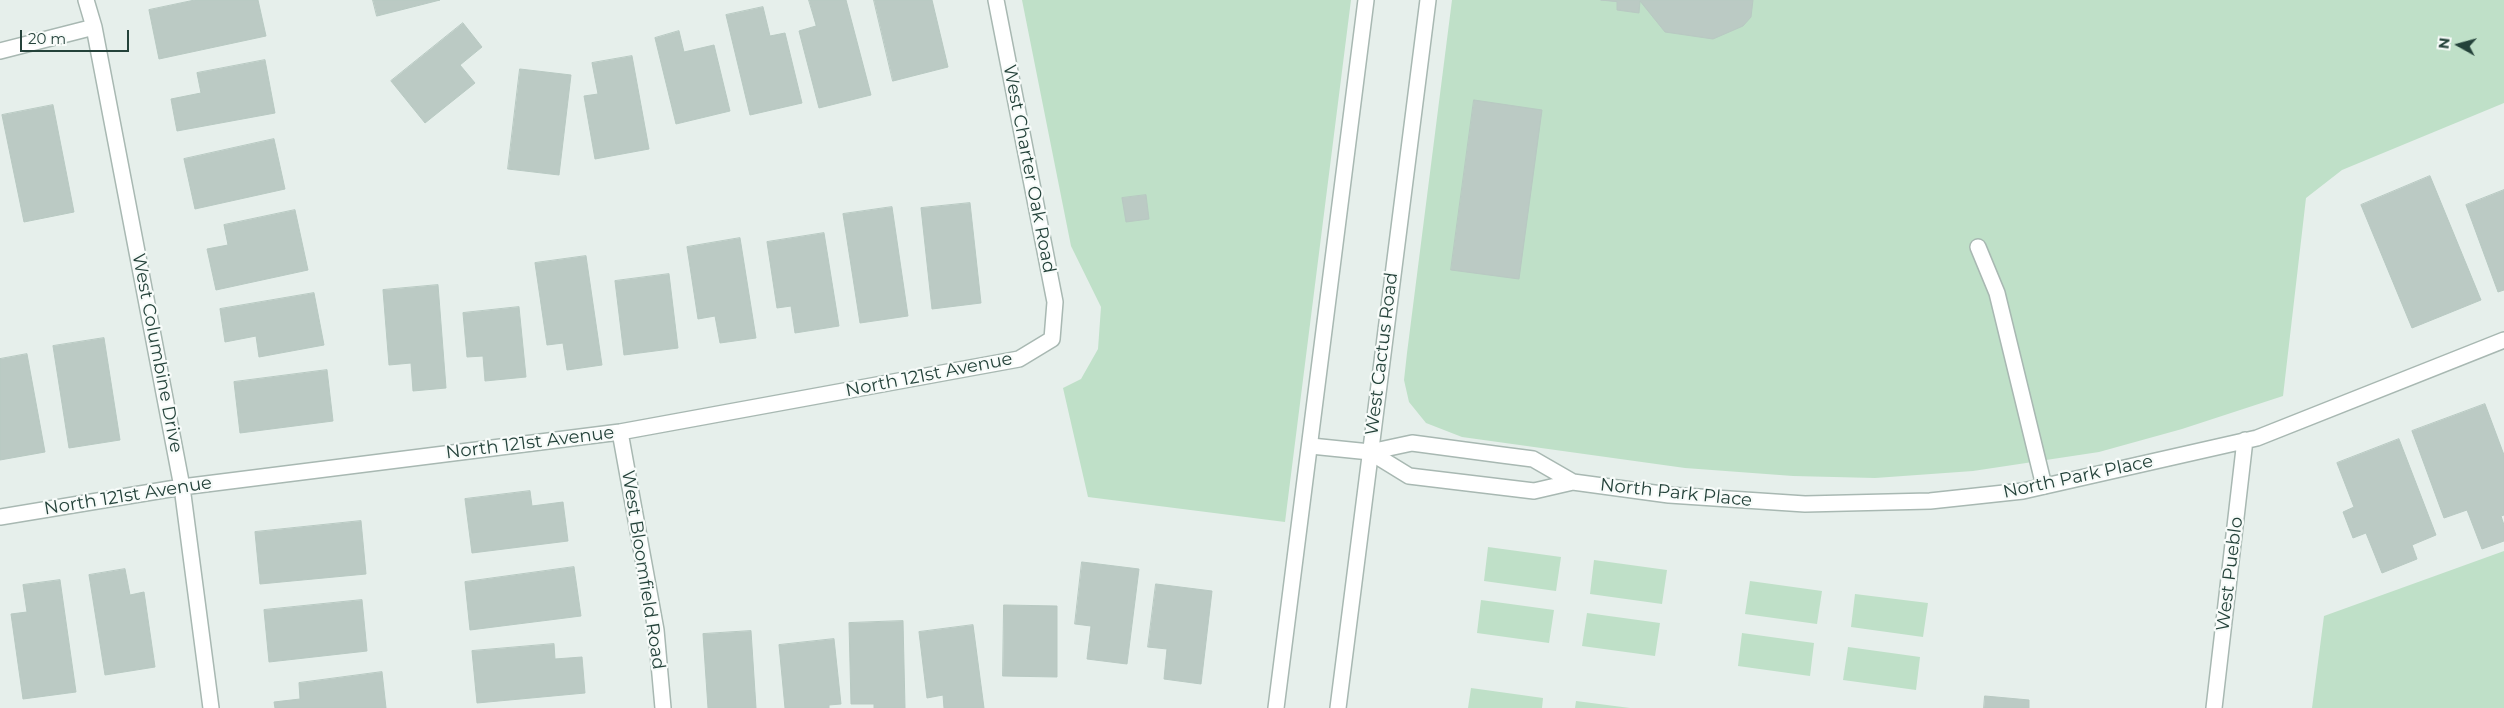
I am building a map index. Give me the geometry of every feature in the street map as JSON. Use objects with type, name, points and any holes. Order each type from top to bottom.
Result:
[{"type":"street","name":"West Columbine Drive","points":[[86,0],[94,27],[182,487],[211,708]]},
{"type":"street","name":"West Charter Oak Road","points":[[996,0],[1055,302],[1052,339]]},
{"type":"street","points":[[1276,708],[1366,0]]},
{"type":"street","name":"West Cactus Road","points":[[1338,708],[1428,0]]},
{"type":"street","points":[[0,51],[94,27]]},
{"type":"street","points":[[1978,247],[1997,293],[2044,486]]},
{"type":"street","name":"North 121st Avenue","points":[[0,517],[182,487],[620,432],[1019,359],[1052,339]]},
{"type":"street","name":"North Park Place","points":[[1370,452],[1409,476],[1534,491],[1573,482],[1668,495],[1805,504],[1930,501],[2023,491],[2257,438],[2504,340]]},
{"type":"street","name":"West Bloomfield Road","points":[[620,432],[656,630],[663,708]]},
{"type":"street","name":"West Pueblo","points":[[2214,708],[2245,440]]},
{"type":"street","name":"North Park Place","points":[[1310,446],[1370,452],[1412,443],[1533,459],[1573,482]]},
{"type":"green space","points":[[1022,0],[1351,0],[1285,522],[1088,497],[1063,388],[1081,379],[1098,349],[1101,307],[1071,246]]},
{"type":"green space","points":[[1452,0],[2504,0],[2504,103],[2342,170],[2306,198],[2283,396],[2182,429],[2099,452],[1973,471],[1875,478],[1793,476],[1685,468],[1462,437],[1426,423],[1409,402],[1404,380]]},
{"type":"green space","points":[[1488,547],[1561,557],[1556,591],[1484,581]]},
{"type":"green space","points":[[2504,551],[2504,708],[2312,708],[2324,616]]},
{"type":"green space","points":[[1594,560],[1667,570],[1662,604],[1590,594]]},
{"type":"green space","points":[[1750,581],[1822,591],[1817,624],[1745,614]]},
{"type":"green space","points":[[1855,594],[1928,603],[1923,637],[1851,627]]},
{"type":"green space","points":[[1481,600],[1554,610],[1549,643],[1477,633]]},
{"type":"green space","points":[[1587,613],[1660,623],[1655,656],[1582,646]]},
{"type":"green space","points":[[1742,633],[1814,643],[1810,676],[1738,666]]},
{"type":"green space","points":[[1848,647],[1920,657],[1916,690],[1843,680]]},
{"type":"green space","points":[[1471,688],[1543,698],[1542,708],[1468,708]]},
{"type":"green space","points":[[1576,701],[1630,708],[1575,708]]},
{"type":"building","points":[[195,0],[258,0],[266,36],[159,59],[149,10]]},
{"type":"building","points":[[373,0],[440,0],[377,16]]},
{"type":"building","points":[[809,0],[846,0],[871,95],[819,108],[799,31],[816,26]]},
{"type":"building","points":[[874,0],[932,0],[948,67],[893,81]]},
{"type":"building","points":[[1601,0],[1753,0],[1751,17],[1743,26],[1713,39],[1665,32],[1640,1],[1639,13],[1617,10],[1617,2]]},
{"type":"building","points":[[763,7],[770,36],[785,33],[802,103],[750,115],[726,15]]},
{"type":"building","points":[[463,23],[482,47],[460,65],[475,83],[425,123],[391,81]]},
{"type":"building","points":[[679,31],[684,52],[714,45],[730,111],[676,124],[655,38]]},
{"type":"building","points":[[632,56],[649,149],[595,159],[584,96],[598,94],[592,63]]},
{"type":"building","points":[[265,60],[275,113],[177,131],[171,99],[201,93],[197,73]]},
{"type":"building","points":[[520,69],[571,75],[559,175],[508,169]]},
{"type":"building","points":[[1474,100],[1542,110],[1519,279],[1451,270]]},
{"type":"building","points":[[53,105],[74,212],[24,222],[2,115]]},
{"type":"building","points":[[274,139],[285,189],[195,209],[184,159]]},
{"type":"building","points":[[2430,176],[2481,300],[2412,328],[2361,205]]},
{"type":"building","points":[[2504,190],[2504,290],[2498,292],[2466,205]]},
{"type":"building","points":[[1146,195],[1149,219],[1126,222],[1122,198]]},
{"type":"building","points":[[970,203],[981,303],[932,309],[921,208]]},
{"type":"building","points":[[892,207],[908,316],[860,323],[843,214]]},
{"type":"building","points":[[295,210],[308,270],[216,290],[207,249],[228,245],[224,225]]},
{"type":"building","points":[[824,233],[839,326],[795,333],[791,306],[777,308],[767,242]]},
{"type":"building","points":[[740,238],[756,338],[720,343],[715,316],[698,319],[687,247]]},
{"type":"building","points":[[586,256],[602,365],[567,370],[563,343],[547,345],[535,263]]},
{"type":"building","points":[[669,274],[678,348],[624,355],[615,281]]},
{"type":"building","points":[[438,285],[446,388],[413,391],[411,363],[389,365],[383,290]]},
{"type":"building","points":[[314,293],[324,345],[259,357],[256,336],[225,342],[220,309]]},
{"type":"building","points":[[519,307],[526,377],[485,381],[483,356],[467,357],[463,313]]},
{"type":"building","points":[[104,338],[120,440],[69,448],[53,346]]},
{"type":"building","points":[[27,354],[45,452],[0,460],[0,359]]},
{"type":"building","points":[[327,370],[333,421],[240,433],[234,382]]},
{"type":"building","points":[[2485,404],[2504,455],[2504,515],[2501,516],[2504,525],[2504,541],[2482,549],[2467,510],[2444,518],[2412,431]]},
{"type":"building","points":[[2399,439],[2436,535],[2412,545],[2417,559],[2382,573],[2366,533],[2353,538],[2343,512],[2354,507],[2337,463]]},
{"type":"building","points":[[530,491],[532,506],[563,502],[568,541],[472,553],[465,499]]},
{"type":"building","points":[[361,521],[366,574],[260,584],[255,532]]},
{"type":"building","points":[[1082,562],[1139,569],[1127,664],[1087,659],[1091,626],[1075,624]]},
{"type":"building","points":[[574,567],[581,616],[470,630],[465,582]]},
{"type":"building","points":[[125,569],[130,595],[144,592],[155,667],[105,675],[89,575]]},
{"type":"building","points":[[60,580],[76,692],[23,699],[11,614],[27,612],[23,585]]},
{"type":"building","points":[[1156,584],[1212,591],[1201,684],[1164,679],[1167,649],[1148,647]]},
{"type":"building","points":[[362,600],[367,651],[269,662],[264,610]]},
{"type":"building","points":[[1004,605],[1057,606],[1057,677],[1003,676]]},
{"type":"building","points":[[903,621],[905,708],[874,708],[874,704],[851,704],[849,623]]},
{"type":"building","points":[[973,625],[984,708],[944,708],[943,695],[927,698],[919,632]]},
{"type":"building","points":[[751,631],[756,708],[708,708],[703,634]]},
{"type":"building","points":[[834,639],[841,704],[829,705],[829,708],[785,708],[779,645]]},
{"type":"building","points":[[554,644],[555,659],[582,657],[585,693],[477,703],[472,651]]},
{"type":"building","points":[[382,672],[386,708],[275,708],[274,702],[300,699],[299,683]]},
{"type":"building","points":[[1985,696],[2029,700],[2029,708],[1984,708]]}]
